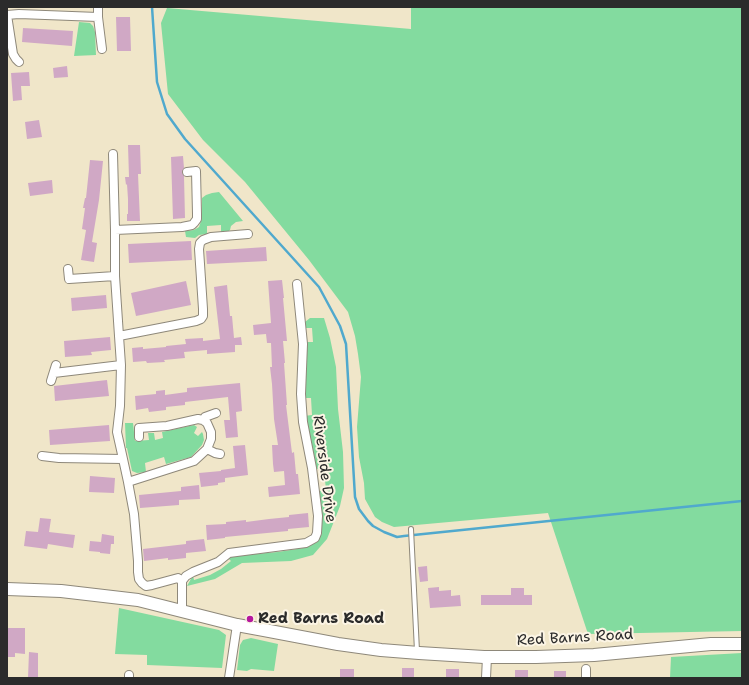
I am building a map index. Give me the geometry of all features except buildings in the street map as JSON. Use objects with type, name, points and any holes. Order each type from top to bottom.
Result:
[{"type":"street","points":[[98,7],[102,49]]},
{"type":"street","points":[[19,62],[13,54],[7,16],[20,14],[98,17]]},
{"type":"street","points":[[113,154],[115,276],[121,365],[120,406],[117,432],[134,514],[139,578],[146,586],[178,578],[182,581],[182,610]]},
{"type":"street","points":[[115,230],[182,228],[192,226],[197,219],[196,171],[187,172]]},
{"type":"street","points":[[119,336],[201,319],[203,316],[203,309],[199,254],[200,243],[203,240],[211,238],[248,234]]},
{"type":"street","points":[[68,270],[69,279],[115,276]]},
{"type":"street","name":"Riverside Drive","points":[[182,581],[186,576],[218,562],[229,553],[306,543],[315,538],[318,533],[318,516],[312,468],[303,422],[301,394],[303,344],[297,284]]},
{"type":"street","points":[[51,381],[55,369],[121,365]]},
{"type":"street","points":[[202,420],[205,417],[216,413]]},
{"type":"street","points":[[128,482],[194,461],[207,449],[211,439],[211,432],[207,423],[198,419],[167,426],[139,428],[140,437]]},
{"type":"street","points":[[207,449],[214,453],[220,454]]},
{"type":"street","points":[[42,456],[59,458],[123,459]]},
{"type":"street","name":"Red Barns Road","points":[[7,589],[61,590],[138,600],[237,625],[338,644],[417,653],[487,657],[594,655],[711,644],[742,644]]},
{"type":"street","points":[[229,678],[237,625]]},
{"type":"street","points":[[486,678],[487,657]]},
{"type":"street","points":[[586,669],[586,678]]},
{"type":"lane","points":[[411,529],[417,653]]},
{"type":"green space","points":[[411,7],[742,7],[742,631],[588,634],[548,513],[394,527],[375,517],[365,499],[364,483],[359,457],[357,427],[361,377],[355,336],[348,312],[309,260],[245,182],[203,140],[168,94],[161,23],[167,8],[411,29]]},
{"type":"green space","points":[[79,22],[90,23],[93,26],[95,32],[96,55],[74,56]]},
{"type":"green space","points":[[219,192],[243,221],[236,222],[226,233],[221,233],[221,225],[207,226],[207,234],[199,235],[195,238],[186,237],[185,231],[194,230],[199,227],[202,218],[202,198],[206,195]]},
{"type":"green space","points":[[310,318],[324,318],[330,338],[336,367],[338,409],[343,452],[344,488],[340,506],[327,539],[313,555],[291,561],[242,563],[215,579],[187,586],[193,576],[194,580],[210,575],[231,561],[228,558],[232,556],[303,548],[317,542],[322,533],[322,512],[319,491],[326,490],[324,470],[316,468],[304,416],[312,415],[311,398],[304,398],[306,342],[313,342],[312,328],[305,328],[305,322]]},
{"type":"green space","points":[[125,423],[133,423],[135,441],[149,440],[148,433],[154,433],[155,440],[163,438],[162,432],[194,425],[197,427],[194,433],[198,436],[202,432],[204,440],[202,445],[191,457],[166,464],[164,457],[145,463],[146,472],[137,473],[132,471],[126,448]]},
{"type":"green space","points":[[119,608],[219,630],[226,635],[222,668],[147,665],[147,655],[115,654]]},
{"type":"green space","points":[[251,638],[278,644],[274,671],[251,669],[247,671],[237,670],[240,645],[243,640]]},
{"type":"green space","points":[[742,653],[742,678],[670,678],[671,657]]},
{"type":"waterway","points":[[152,7],[157,82],[167,114],[185,139],[319,287],[340,326],[346,344],[355,497],[359,509],[373,526],[397,537],[742,501]]},
{"type":"place","name":"Red Barns Road","points":[[250,619]]}]
